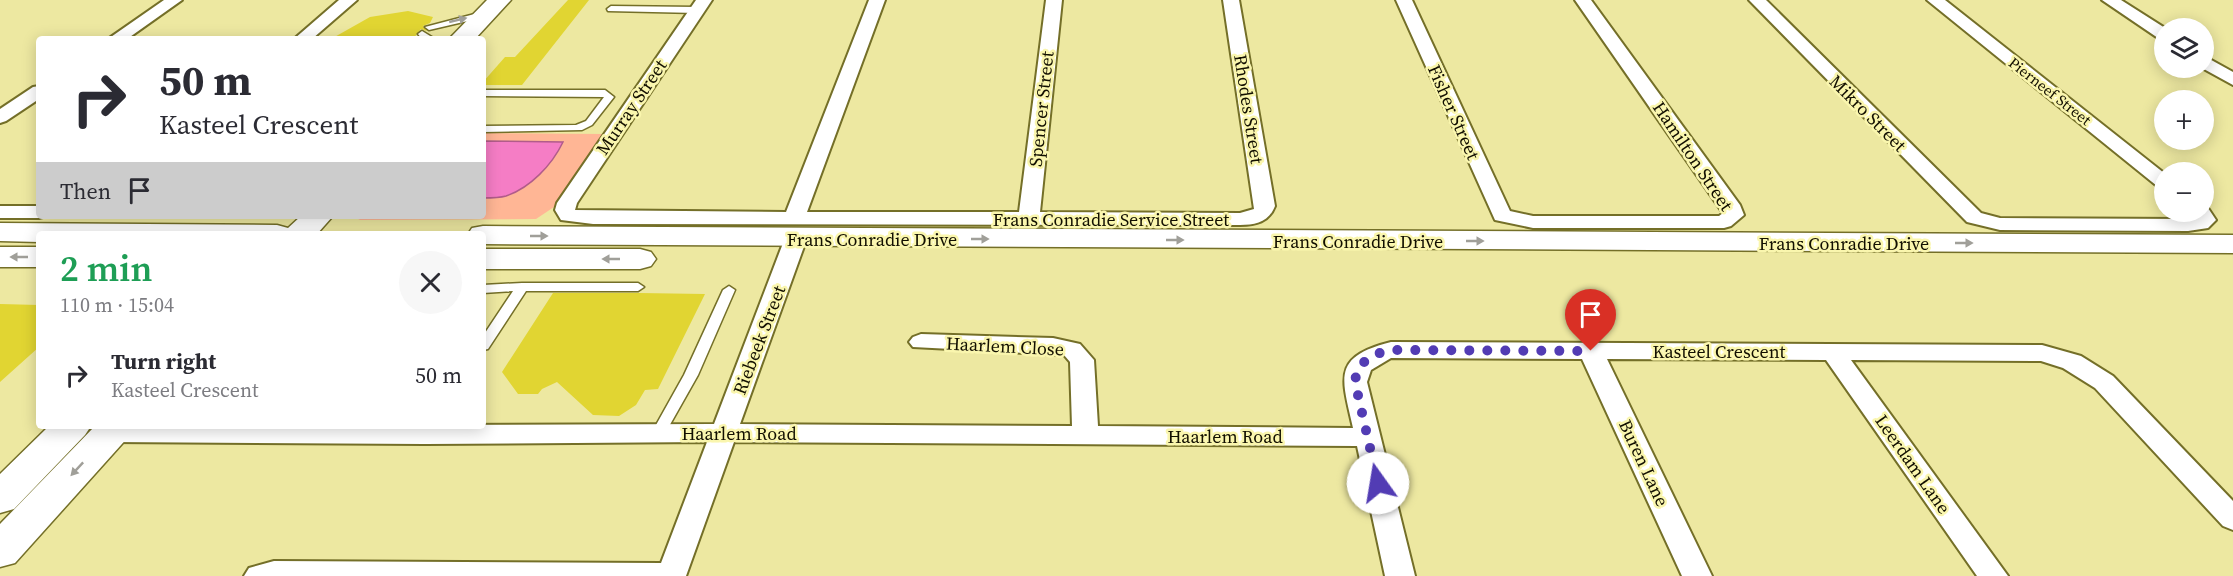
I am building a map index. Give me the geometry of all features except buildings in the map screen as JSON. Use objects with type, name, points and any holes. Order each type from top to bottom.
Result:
[{"type":"main road","points":[[486,36],[520,0]]},
{"type":"main road","points":[[464,36],[494,7]]},
{"type":"main road","points":[[266,231],[279,219]]},
{"type":"main road","points":[[303,231],[315,219]]},
{"type":"main road","points":[[0,232],[36,232]]},
{"type":"main road","name":"Frans Conradie Drive","points":[[486,235],[2233,266]]},
{"type":"main road","name":"Frans Conradie Drive","points":[[486,258],[793,239],[2233,244]]},
{"type":"main road","points":[[0,257],[36,257]]},
{"type":"main road","points":[[0,498],[69,429]]},
{"type":"main road","points":[[0,551],[114,429]]},
{"type":"street","points":[[120,36],[174,0]]},
{"type":"street","points":[[306,36],[349,0]]},
{"type":"street","name":"Riebeek Street","points":[[671,575],[878,0]]},
{"type":"street","name":"Spencer Street","points":[[1029,218],[1054,0]]},
{"type":"street","name":"Rhodes Street","points":[[1231,0],[1265,206],[1263,213],[1259,216]]},
{"type":"street","name":"Fisher Street","points":[[1404,0],[1498,210],[1502,216],[1509,219]]},
{"type":"street","name":"Hamilton Street","points":[[1509,219],[1533,222],[1724,222],[1734,215],[1732,209],[1583,0]]},
{"type":"street","name":"Mikro Street","points":[[1757,0],[1974,218],[2001,224],[2187,225],[2204,222]]},
{"type":"street","name":"Pierneef Street","points":[[1935,0],[2154,174]]},
{"type":"street","points":[[2110,0],[2154,29]]},
{"type":"street","name":"Murray Street","points":[[568,216],[565,210],[567,203],[701,5]]},
{"type":"street","points":[[2214,68],[2233,80]]},
{"type":"street","points":[[0,117],[36,93]]},
{"type":"street","points":[[0,212],[36,212]]},
{"type":"street","name":"Frans Conradie Service Street","points":[[568,216],[793,239],[1029,218],[1240,219],[1259,216]]},
{"type":"street","name":"Haarlem Close","points":[[921,342],[1053,346],[1072,349],[1082,360],[1085,435]]},
{"type":"street","name":"Kasteel Crescent","points":[[1400,576],[1355,382],[1356,374],[1366,360],[1381,352],[1391,350],[2042,353],[2072,362],[2104,382],[2233,519]]},
{"type":"street","name":"Buren Lane","points":[[1591,351],[1697,576]]},
{"type":"street","name":"Leerdam Lane","points":[[1833,352],[1993,576]]},
{"type":"street","name":"Haarlem Road","points":[[114,429],[1368,437]]},
{"type":"street","points":[[259,576],[274,573],[671,575]]},
{"type":"lane","points":[[611,9],[701,5]]},
{"type":"lane","points":[[429,36],[425,30],[494,7]]},
{"type":"lane","points":[[486,93],[605,93],[609,96],[589,123],[578,128],[486,129]]},
{"type":"lane","points":[[486,341],[522,287]]},
{"type":"lane","points":[[486,289],[638,287]]},
{"type":"lane","points":[[658,434],[691,375],[729,290]]},
{"type":"shaded area","points":[[486,133],[604,134],[557,205],[536,219],[360,220],[358,219],[486,219]]},
{"type":"shaded area","points":[[486,141],[563,142],[553,159],[532,181],[515,192],[497,198],[486,198]]},
{"type":"route","points":[[1378,483],[1355,382],[1359,366],[1366,360],[1381,352],[1391,350],[1591,351]]}]
